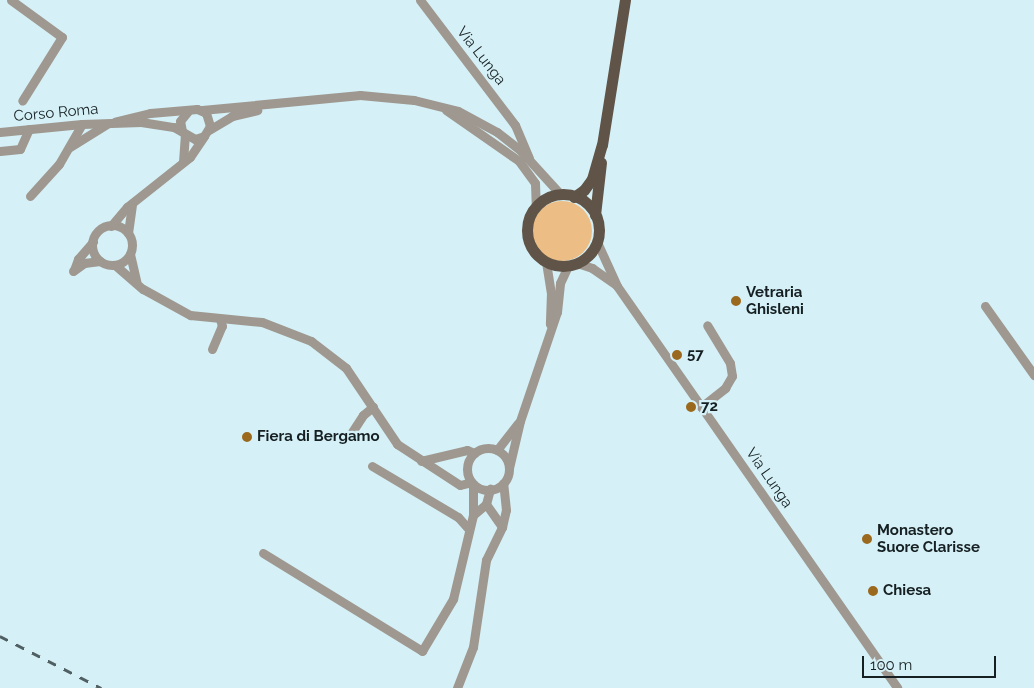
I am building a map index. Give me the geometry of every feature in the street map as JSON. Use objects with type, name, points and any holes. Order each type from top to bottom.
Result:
[{"type":"main road","points":[[574,196],[584,190],[592,178],[602,145],[625,0]]},
{"type":"main road","name":"Via Lunga","points":[[597,242],[598,226],[595,215],[602,145]]},
{"type":"main road","points":[[536,206],[546,199],[561,195],[574,196],[588,205],[595,215]]},
{"type":"main road","name":"Via Lunga","points":[[536,206],[529,219],[528,237],[536,254],[546,262],[573,264]]},
{"type":"main road","points":[[573,264],[590,254],[597,242]]},
{"type":"street","points":[[11,0],[62,37],[22,101]]},
{"type":"street","name":"Via Lunga","points":[[420,0],[517,130],[529,159]]},
{"type":"street","name":"Via Lunga","points":[[202,110],[376,95],[401,97],[471,116],[513,143],[561,195]]},
{"type":"street","name":"Via Lunga","points":[[206,133],[232,116],[286,104]]},
{"type":"street","name":"Via Lunga","points":[[442,107],[520,161],[535,183],[536,206]]},
{"type":"street","points":[[183,162],[184,134],[180,121],[189,110]]},
{"type":"street","points":[[202,110],[209,117],[206,133],[183,162],[133,203],[112,226],[101,229],[78,259],[73,272],[90,261],[100,261],[115,265],[137,284],[190,315],[280,327],[311,341],[346,368],[393,440],[421,461],[460,485],[473,483],[490,489],[503,483]]},
{"type":"street","name":"Corso Roma","points":[[113,122],[150,113],[202,110]]},
{"type":"street","points":[[70,147],[113,122]]},
{"type":"street","name":"Corso Roma","points":[[0,132],[113,122],[160,124],[194,139],[206,133]]},
{"type":"street","points":[[30,196],[70,147],[82,124]]},
{"type":"street","points":[[56,126],[67,134],[70,147]]},
{"type":"street","points":[[0,151],[20,149],[29,129]]},
{"type":"street","points":[[513,143],[517,130]]},
{"type":"street","points":[[133,203],[129,211],[128,233],[131,242],[130,254],[137,284]]},
{"type":"street","points":[[112,226],[128,233]]},
{"type":"street","points":[[92,242],[94,252],[100,261]]},
{"type":"street","name":"Via Lunga","points":[[597,242],[616,286],[898,688]]},
{"type":"street","points":[[115,265],[130,254]]},
{"type":"street","points":[[546,262],[552,303],[548,341]]},
{"type":"street","points":[[457,688],[473,647],[486,560],[502,527],[506,504],[503,483],[509,468],[520,421],[557,312],[560,283],[573,264]]},
{"type":"street","name":"Via Lunga","points":[[573,264],[592,268],[616,286]]},
{"type":"street","points":[[985,306],[1034,375]]},
{"type":"street","points":[[212,349],[222,326],[220,319]]},
{"type":"street","points":[[701,407],[725,388],[732,376],[730,363],[707,325]]},
{"type":"street","points":[[352,432],[362,415],[373,407]]},
{"type":"street","points":[[497,450],[520,421]]},
{"type":"street","points":[[264,553],[422,650],[453,598],[468,528],[473,515],[473,483],[467,470],[474,453],[483,448],[497,450],[506,457],[509,468]]},
{"type":"street","points":[[421,461],[467,450],[474,453]]},
{"type":"street","points":[[372,466],[458,517],[468,528]]},
{"type":"street","points":[[473,515],[486,504],[490,489]]},
{"type":"street","points":[[486,504],[502,527]]},
{"type":"shaded area","points":[[562,201],[578,206],[583,210],[587,215],[592,231],[587,247],[583,252],[578,256],[562,261],[546,256],[541,252],[537,247],[532,231],[537,215],[541,210],[546,206]]},
{"type":"railway","points":[[0,636],[101,688]]},
{"type":"place","name":"Vetraria Ghisleni","points":[[736,301]]},
{"type":"place","name":"57","points":[[677,355]]},
{"type":"place","name":"72","points":[[691,407]]},
{"type":"place","name":"Fiera di Bergamo","points":[[247,437]]},
{"type":"place","name":"Monastero Suore Clarisse","points":[[867,539]]},
{"type":"place","name":"Chiesa","points":[[873,591]]}]
